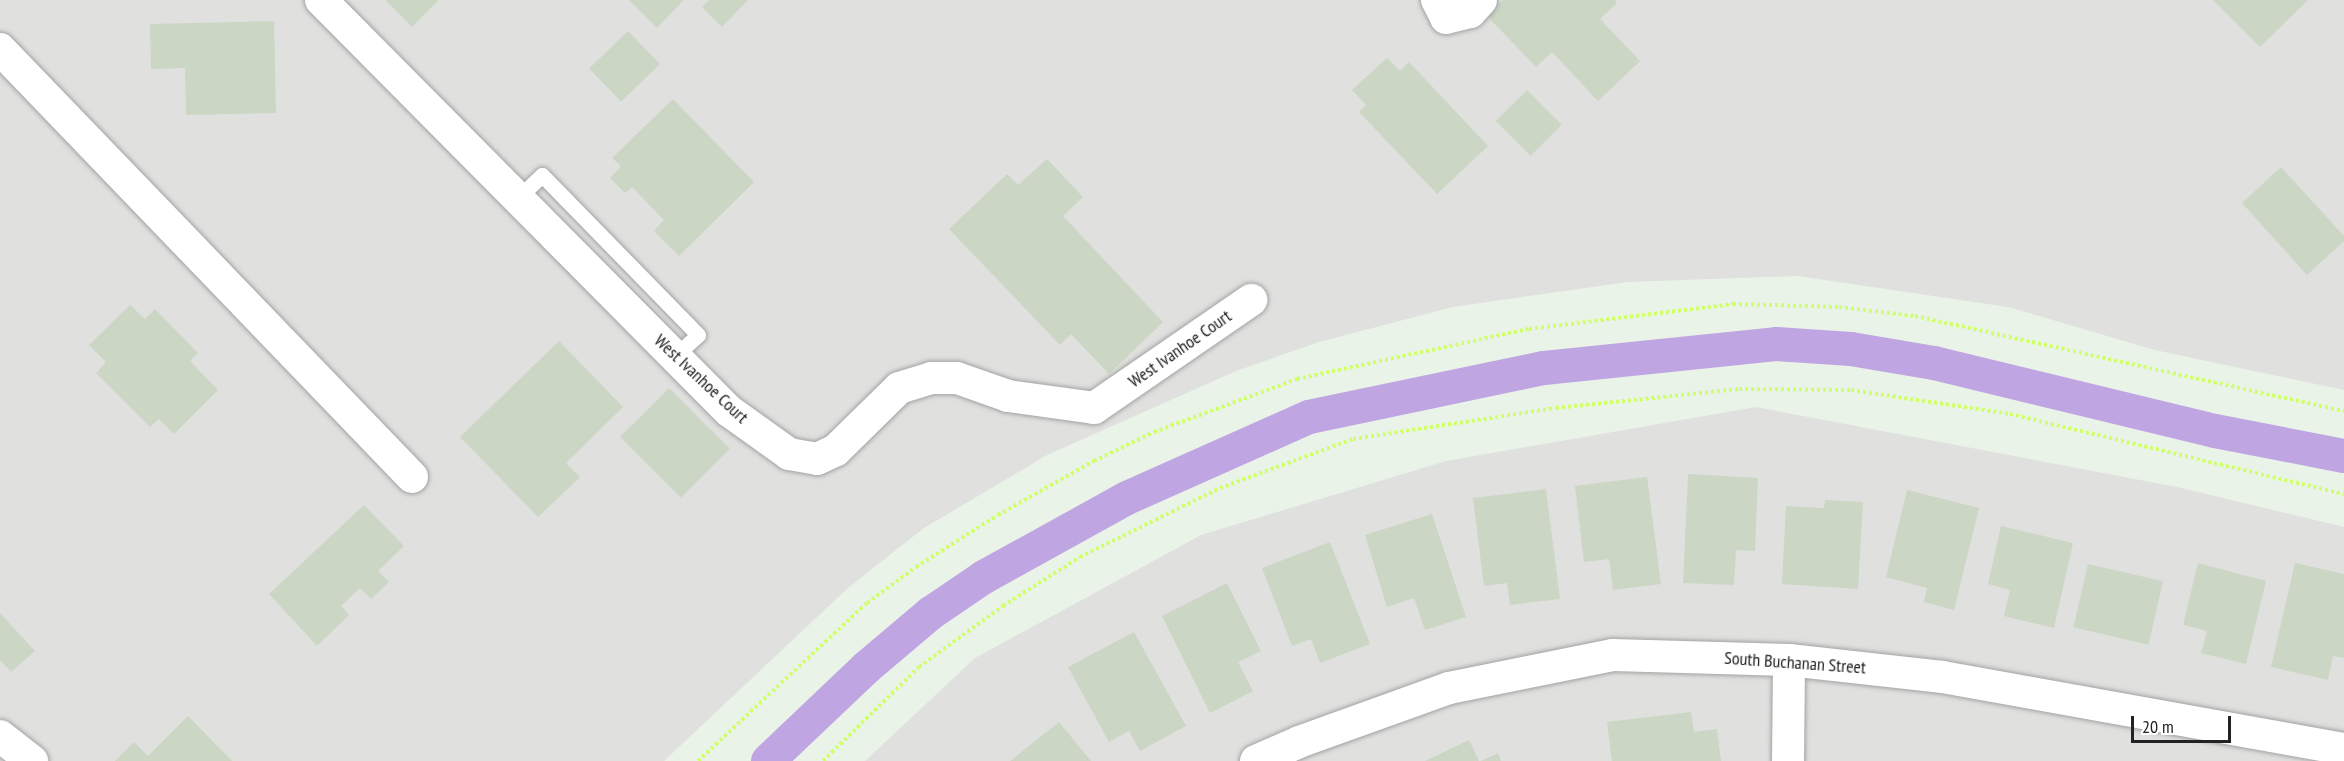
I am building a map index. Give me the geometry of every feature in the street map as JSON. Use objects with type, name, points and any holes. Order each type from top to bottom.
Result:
[{"type":"street","name":"West Ivanhoe Court","points":[[321,0],[729,411],[789,454],[817,459],[836,450],[899,388],[931,378],[957,378],[1008,396],[1094,408],[1251,300]]},
{"type":"street","points":[[1437,0],[1446,18],[1470,12],[1481,0]]},
{"type":"street","points":[[0,49],[411,477]]},
{"type":"street","name":"South Buchanan Street","points":[[1256,761],[1303,751],[1449,688],[1612,655],[1790,660],[1943,676],[2339,753]]},
{"type":"street","points":[[1788,761],[1790,660]]},
{"type":"street","points":[[0,736],[32,761]]},
{"type":"path","points":[[698,761],[867,603],[916,567],[998,515],[1094,461],[1154,432],[1297,379],[1517,332],[1733,304],[1839,307],[1915,316],[2344,411]]},
{"type":"path","points":[[823,761],[919,667],[1004,606],[1080,556],[1220,488],[1353,439],[1556,408],[1739,389],[1851,390],[2010,414],[2344,494]]},
{"type":"shaded area","points":[[0,0],[2344,0],[2344,390],[2155,350],[2008,307],[1797,276],[1628,282],[1453,307],[1319,342],[1236,371],[1047,455],[924,528],[849,587],[664,761],[0,761]]},
{"type":"shaded area","points":[[1756,407],[2177,487],[2344,527],[2344,761],[865,761],[975,658],[1201,535],[1446,461]]},
{"type":"building","points":[[385,0],[439,0],[412,27]]},
{"type":"building","points":[[629,0],[682,0],[683,1],[657,28]]},
{"type":"building","points":[[709,0],[748,0],[722,27],[702,7]]},
{"type":"building","points":[[1503,0],[1615,0],[1617,3],[1600,19],[1640,61],[1598,101],[1552,52],[1536,67],[1487,16]]},
{"type":"building","points":[[2213,0],[2308,0],[2260,47]]},
{"type":"building","points":[[274,21],[276,113],[186,115],[185,68],[151,69],[150,24]]},
{"type":"building","points":[[628,31],[660,64],[621,102],[589,69]]},
{"type":"building","points":[[1387,58],[1400,71],[1409,62],[1488,146],[1437,194],[1359,112],[1366,105],[1352,90]]},
{"type":"building","points":[[1527,90],[1562,125],[1531,156],[1496,121]]},
{"type":"building","points":[[673,99],[754,182],[679,256],[654,231],[664,220],[632,187],[625,193],[610,178],[621,166],[612,158]]},
{"type":"building","points":[[1047,159],[1083,197],[1063,216],[1163,322],[1109,374],[1071,334],[1060,345],[949,229],[1007,174],[1018,185]]},
{"type":"building","points":[[2281,167],[2344,236],[2344,241],[2307,275],[2242,203]]},
{"type":"building","points":[[130,305],[145,319],[155,309],[198,353],[190,361],[218,390],[174,434],[159,419],[150,427],[96,373],[106,362],[89,345]]},
{"type":"building","points":[[559,341],[623,407],[566,463],[580,477],[538,517],[460,437]]},
{"type":"building","points":[[669,388],[730,449],[681,498],[620,437]]},
{"type":"building","points":[[1688,474],[1758,478],[1755,551],[1736,550],[1734,585],[1683,583]]},
{"type":"building","points":[[1647,477],[1661,584],[1613,590],[1609,559],[1584,562],[1575,486]]},
{"type":"building","points":[[1546,489],[1560,599],[1510,605],[1507,583],[1484,586],[1473,498]]},
{"type":"building","points":[[1907,490],[1979,508],[1954,610],[1924,602],[1927,588],[1886,577]]},
{"type":"building","points":[[1825,500],[1863,502],[1858,589],[1782,584],[1786,506],[1824,508]]},
{"type":"building","points":[[364,505],[404,546],[378,571],[389,582],[371,599],[360,588],[341,606],[349,615],[317,646],[269,594]]},
{"type":"building","points":[[1432,514],[1466,617],[1425,630],[1414,598],[1387,607],[1365,535]]},
{"type":"building","points":[[2001,526],[2073,543],[2054,628],[2004,616],[2010,590],[1988,584]]},
{"type":"building","points":[[1330,542],[1370,644],[1320,663],[1311,639],[1292,646],[1262,568]]},
{"type":"building","points":[[2198,563],[2266,581],[2246,664],[2201,653],[2207,631],[2183,625]]},
{"type":"building","points":[[2295,563],[2344,574],[2344,658],[2333,656],[2328,680],[2271,667]]},
{"type":"building","points":[[2088,564],[2163,581],[2148,645],[2073,627]]},
{"type":"building","points":[[1227,583],[1261,651],[1238,662],[1253,691],[1210,713],[1162,616]]},
{"type":"building","points":[[0,613],[35,651],[11,672],[0,660]]},
{"type":"building","points":[[1134,632],[1186,726],[1140,751],[1129,731],[1109,742],[1068,667]]},
{"type":"building","points":[[1691,712],[1694,732],[1717,729],[1721,761],[1612,761],[1607,722]]},
{"type":"building","points":[[188,716],[232,761],[115,761],[134,742],[148,756]]},
{"type":"building","points":[[1059,722],[1091,761],[1010,761]]},
{"type":"building","points":[[1469,740],[1479,761],[1425,761]]},
{"type":"building","points":[[1498,753],[1501,761],[1481,761]]},
{"type":"waterway","points":[[768,761],[867,667],[931,613],[984,577],[1127,498],[1309,417],[1544,368],[1776,344],[1851,349],[1934,363],[2215,431],[2344,456]]}]
